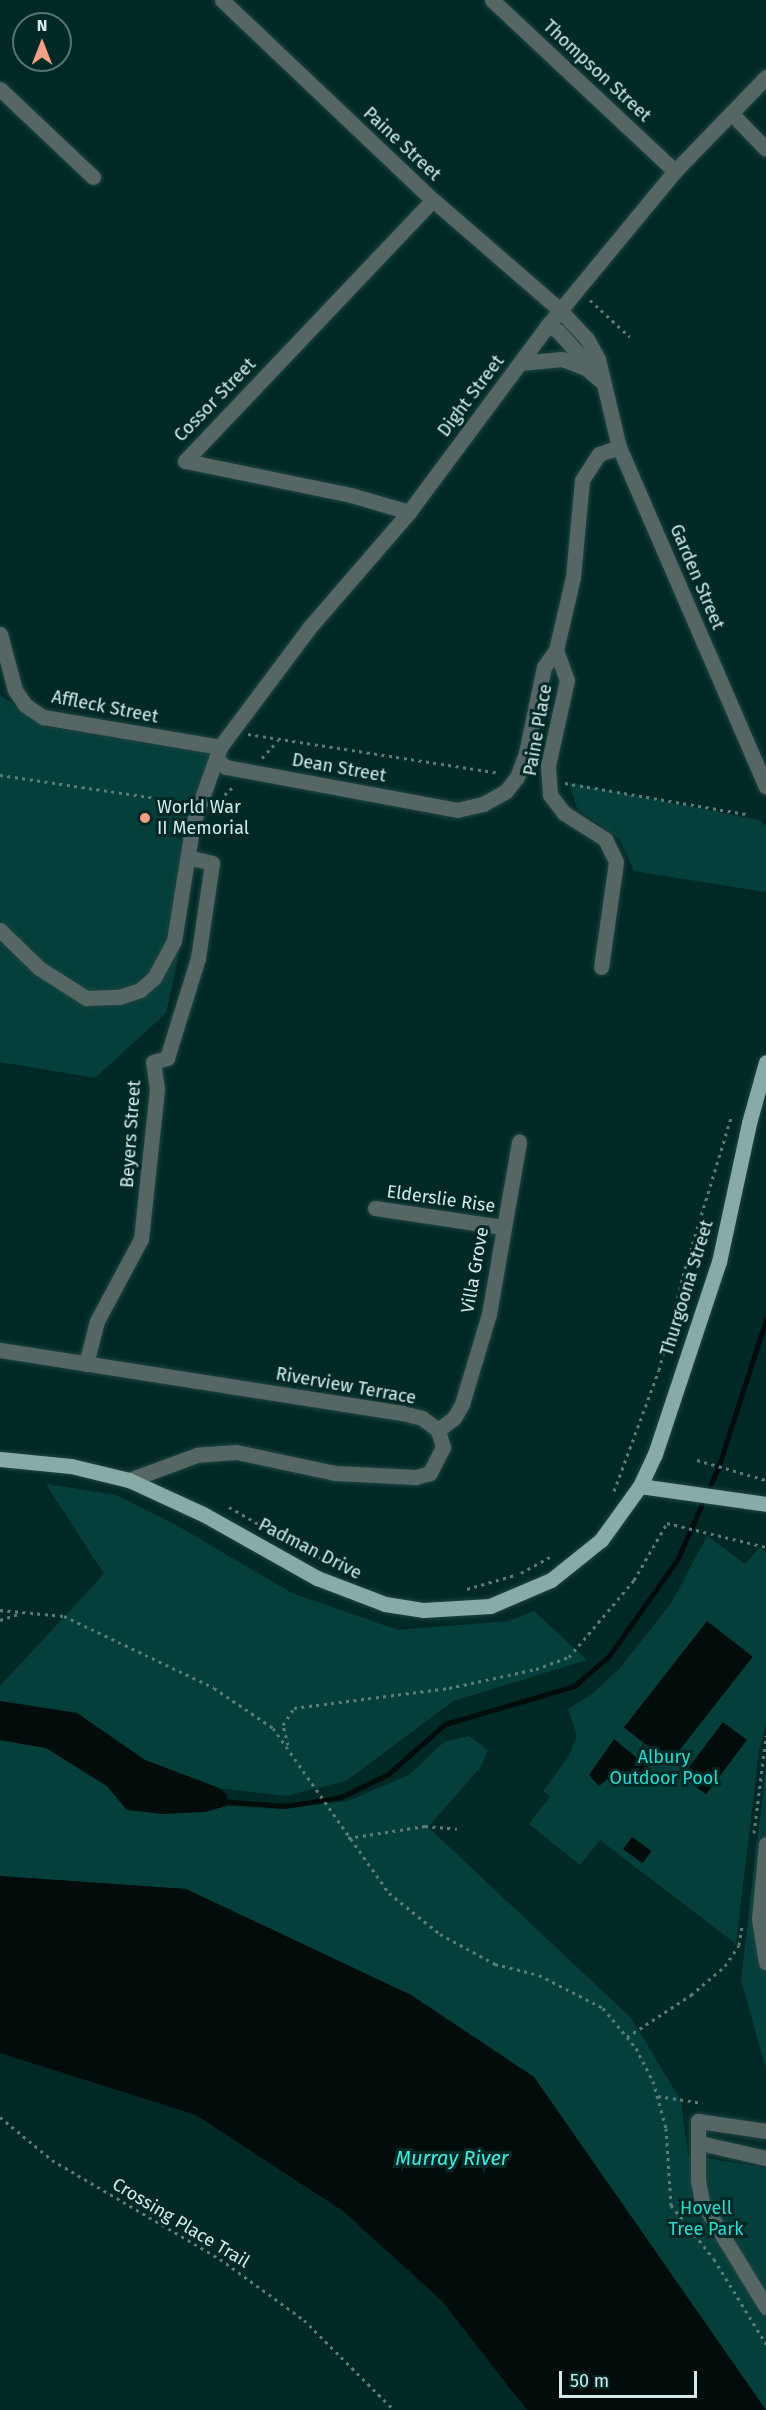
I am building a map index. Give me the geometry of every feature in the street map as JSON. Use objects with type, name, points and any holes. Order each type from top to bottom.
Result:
[{"type":"main road","name":"Thurgoona Street","points":[[640,1486],[719,1262],[749,1123],[766,1062]]},
{"type":"main road","name":"Padman Drive","points":[[0,1459],[71,1466],[129,1480],[204,1514],[343,1590],[386,1604],[423,1610],[490,1606],[551,1581],[601,1540],[640,1486]]},
{"type":"main road","points":[[640,1486],[766,1504]]},
{"type":"street","name":"Paine Street","points":[[222,0],[433,200],[560,310]]},
{"type":"street","name":"Thompson Street","points":[[492,0],[675,171]]},
{"type":"street","name":"Dight Street","points":[[0,930],[39,968],[86,998],[119,997],[140,990],[166,961],[174,941],[198,805],[218,753],[232,732],[309,628],[409,512],[560,310],[675,171],[766,77]]},
{"type":"street","points":[[0,89],[93,177]]},
{"type":"street","points":[[732,113],[766,149]]},
{"type":"street","name":"Cossor Street","points":[[409,512],[351,495],[185,461],[433,200]]},
{"type":"street","name":"Garden Street","points":[[560,310],[587,339],[598,359],[600,380],[619,447],[766,787]]},
{"type":"street","name":"Garden Street","points":[[548,325],[558,331],[600,380]]},
{"type":"street","points":[[520,363],[562,359],[586,368],[600,380]]},
{"type":"street","name":"Paine Place","points":[[458,810],[489,801],[506,791],[514,780],[526,753],[544,667],[556,650],[573,576],[582,480],[599,454],[619,447]]},
{"type":"street","name":"Affleck Street","points":[[0,634],[15,690],[26,705],[43,717],[218,753]]},
{"type":"street","name":"Paine Place","points":[[556,650],[567,680],[548,766],[550,795],[564,813],[605,839],[616,862],[601,967]]},
{"type":"street","name":"Dean Street","points":[[218,753],[226,767],[458,810]]},
{"type":"street","name":"Beyers Street","points":[[86,1364],[97,1321],[141,1239],[157,1089],[153,1062],[167,1058],[198,958],[212,863],[188,857]]},
{"type":"street","name":"Villa Grove","points":[[438,1430],[454,1418],[462,1404],[489,1314],[502,1227],[519,1142]]},
{"type":"street","name":"Elderslie Rise","points":[[375,1208],[502,1227]]},
{"type":"street","name":"Riverview Terrace","points":[[0,1350],[402,1413],[422,1418],[438,1430]]},
{"type":"street","points":[[129,1480],[196,1455],[236,1452],[335,1473],[416,1476],[430,1473],[438,1463],[443,1447],[438,1430]]},
{"type":"street","points":[[766,1844],[759,1919],[766,1962]]},
{"type":"street","points":[[766,2131],[698,2121],[700,2143],[698,2180],[702,2202],[766,2307]]},
{"type":"street","points":[[700,2143],[766,2158]]},
{"type":"path","points":[[590,300],[630,337]]},
{"type":"path","points":[[232,732],[503,773],[514,780]]},
{"type":"path","points":[[0,775],[213,806],[249,772],[278,739]]},
{"type":"path","points":[[566,783],[747,814]]},
{"type":"path","points":[[698,1460],[766,1480]]},
{"type":"path","points":[[289,1747],[283,1725],[294,1708],[449,1688],[536,1669],[569,1657],[634,1580],[667,1523],[674,1527],[766,1548]]},
{"type":"path","points":[[0,1610],[64,1616],[204,1683],[273,1728],[289,1747],[311,1784],[389,1893],[440,1934],[495,1964],[539,1975],[603,2008],[627,2037],[653,2081],[666,2128],[671,2205],[714,2259],[766,2344]]},
{"type":"path","points":[[0,1620],[20,1613]]},
{"type":"path","points":[[348,1838],[425,1826],[457,1829]]},
{"type":"path","points":[[627,2037],[691,1995],[725,1965]]},
{"type":"path","name":"Crossing Place Trail","points":[[0,2117],[52,2160],[220,2259],[303,2320],[394,2410]]},
{"type":"green space","points":[[0,695],[47,727],[218,751],[189,816],[180,949],[166,1013],[95,1078],[0,1062]]},
{"type":"green space","points":[[569,783],[760,820],[766,827],[766,892],[634,871],[619,839],[577,808]]},
{"type":"green space","points":[[46,1484],[116,1495],[176,1525],[292,1593],[398,1630],[509,1621],[534,1611],[587,1660],[453,1701],[346,1781],[286,1796],[219,1788],[145,1760],[77,1713],[0,1701],[0,1686],[104,1574]]},
{"type":"green space","name":"Albury Outdoor Pool","points":[[707,1536],[745,1564],[760,1547],[766,1552],[766,1724],[759,1750],[736,1944],[600,1840],[580,1865],[529,1824],[550,1797],[543,1791],[569,1756],[577,1736],[568,1709],[592,1694],[620,1668],[672,1602]]},
{"type":"green space","name":"Hovell Tree Park","points":[[469,1736],[488,1750],[480,1768],[428,1827],[631,2018],[681,2101],[688,2155],[766,2168],[766,2410],[534,2077],[411,1995],[186,1889],[0,1876],[0,1740],[46,1748],[107,1786],[127,1810],[205,1812],[226,1806],[280,1809],[348,1801],[409,1775],[444,1742]]},
{"type":"green space","points":[[766,1767],[766,2069],[741,1980]]},
{"type":"water","points":[[707,1621],[753,1657],[670,1763],[624,1727]]},
{"type":"water","points":[[0,1701],[77,1713],[145,1760],[219,1788],[227,1795],[226,1806],[205,1812],[162,1814],[127,1810],[107,1786],[46,1748],[0,1740]]},
{"type":"water","points":[[723,1722],[747,1740],[706,1794],[682,1776]]},
{"type":"water","points":[[614,1739],[649,1768],[634,1786],[616,1772],[599,1786],[589,1775]]},
{"type":"water","points":[[632,1837],[651,1851],[643,1863],[623,1849]]},
{"type":"water","name":"Murray River","points":[[0,1876],[186,1889],[411,1995],[534,2077],[766,2410],[527,2410],[442,2301],[343,2211],[196,2115],[0,2053]]},
{"type":"waterway","points":[[220,1801],[285,1806],[341,1797],[388,1774],[445,1724],[574,1686],[609,1656],[677,1560],[718,1468],[766,1319]]},
{"type":"place","name":"World War II Memorial","points":[[145,818]]}]
